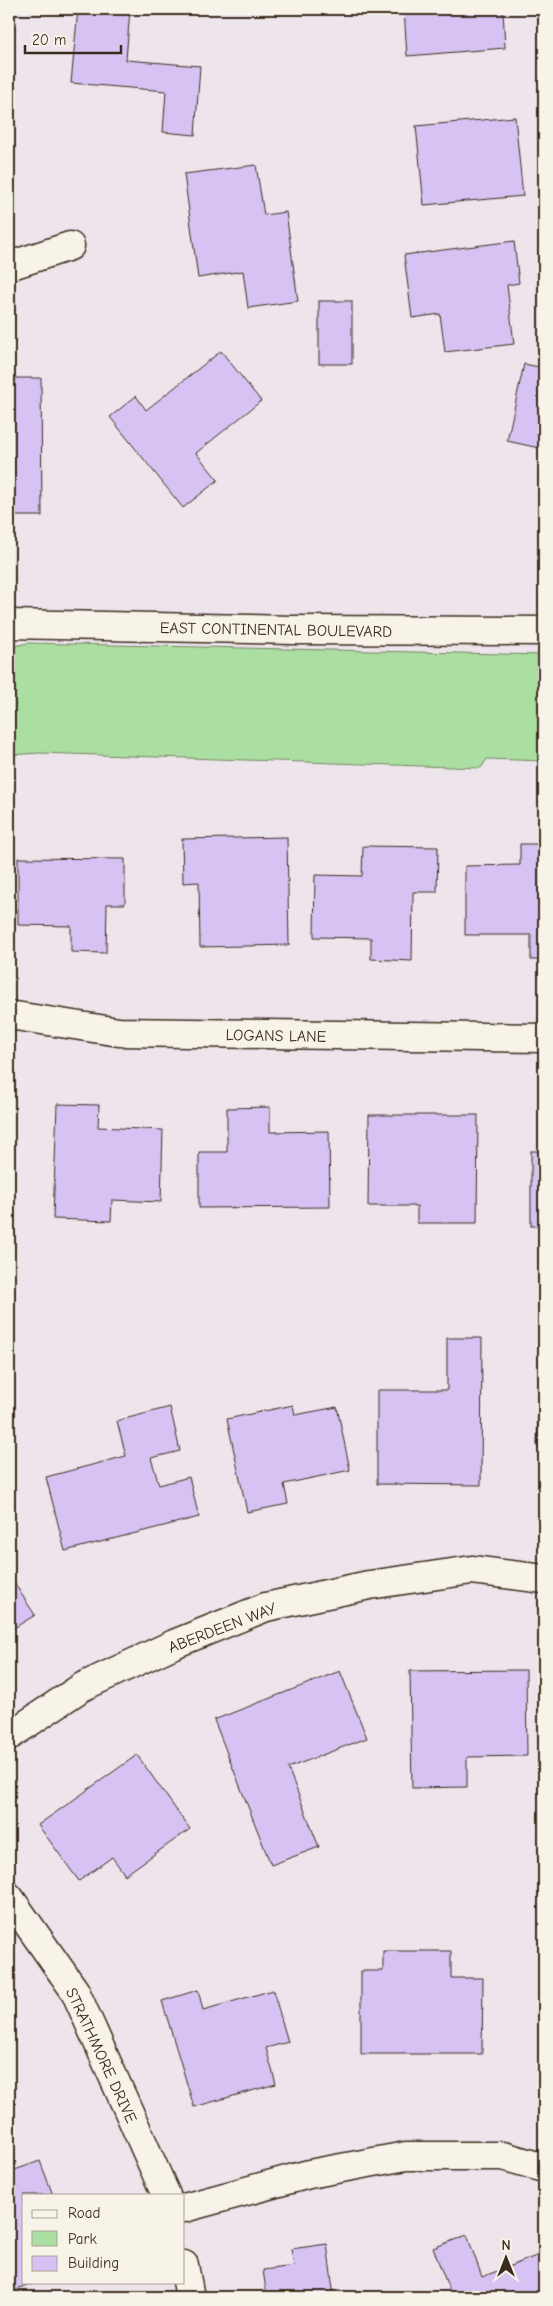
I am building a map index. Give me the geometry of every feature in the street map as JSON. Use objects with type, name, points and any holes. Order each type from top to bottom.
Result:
[{"type":"street","points":[[9,266],[70,246]]},
{"type":"street","name":"EAST CONTINENTAL BOULEVARD","points":[[9,624],[294,630],[544,631]]},
{"type":"street","name":"LOGANS LANE","points":[[9,1015],[119,1032],[544,1038]]},
{"type":"street","name":"ABERDEEN WAY","points":[[9,1736],[82,1687],[174,1644],[266,1607],[369,1585],[472,1570],[544,1579]]},
{"type":"street","name":"STRATHMORE DRIVE","points":[[9,1897],[75,1991],[166,2194]]},
{"type":"street","points":[[185,2208],[309,2174],[406,2156],[503,2156],[544,2168]]},
{"type":"street","points":[[185,2270],[190,2297]]},
{"type":"green space","points":[[28,643],[544,655],[544,761],[487,759],[481,768],[40,753],[9,755],[9,647]]},
{"type":"building","points":[[78,9],[130,9],[126,60],[200,66],[195,135],[163,132],[166,91],[71,83]]},
{"type":"building","points":[[404,9],[503,9],[505,48],[407,56]]},
{"type":"building","points":[[515,117],[523,196],[424,205],[416,126]]},
{"type":"building","points":[[256,165],[264,215],[286,212],[298,301],[248,308],[243,271],[198,278],[184,174]]},
{"type":"building","points":[[514,241],[519,283],[507,285],[514,344],[445,352],[440,314],[412,318],[404,255]]},
{"type":"building","points":[[319,301],[352,301],[352,364],[319,364]]},
{"type":"building","points":[[221,351],[261,401],[196,453],[218,480],[183,508],[110,417],[136,396],[146,410]]},
{"type":"building","points":[[524,364],[544,368],[544,449],[507,441]]},
{"type":"building","points":[[9,378],[41,378],[42,516],[9,516]]},
{"type":"building","points":[[287,837],[289,945],[200,947],[199,882],[183,883],[182,839]]},
{"type":"building","points":[[520,844],[544,844],[544,960],[531,960],[531,935],[465,935],[465,866],[520,865]]},
{"type":"building","points":[[363,846],[438,847],[437,892],[413,892],[412,961],[371,959],[371,938],[314,937],[315,875],[362,876]]},
{"type":"building","points":[[18,858],[125,859],[125,904],[107,904],[106,953],[71,952],[71,926],[18,925]]},
{"type":"building","points":[[57,1104],[99,1105],[98,1127],[163,1130],[161,1202],[112,1200],[111,1221],[53,1219]]},
{"type":"building","points":[[270,1107],[270,1132],[329,1131],[330,1207],[199,1208],[199,1152],[227,1152],[227,1108]]},
{"type":"building","points":[[369,1115],[478,1115],[477,1223],[417,1223],[417,1206],[368,1206]]},
{"type":"building","points":[[531,1151],[544,1151],[544,1226],[531,1226]]},
{"type":"building","points":[[447,1338],[482,1338],[481,1485],[377,1484],[377,1390],[447,1390]]},
{"type":"building","points":[[539,1387],[544,1387],[544,1447],[537,1447]]},
{"type":"building","points":[[293,1405],[295,1415],[337,1407],[350,1470],[284,1484],[288,1504],[247,1512],[227,1419]]},
{"type":"building","points":[[170,1407],[180,1451],[151,1458],[159,1485],[189,1477],[199,1517],[65,1551],[46,1477],[126,1456],[117,1421]]},
{"type":"building","points":[[9,1575],[35,1615],[9,1631]]},
{"type":"building","points":[[526,1670],[527,1756],[467,1757],[467,1787],[412,1788],[410,1671]]},
{"type":"building","points":[[340,1671],[367,1738],[288,1768],[319,1847],[271,1865],[214,1720]]},
{"type":"building","points":[[137,1755],[190,1829],[125,1875],[112,1857],[79,1881],[38,1825]]},
{"type":"building","points":[[383,1951],[451,1951],[451,1978],[483,1978],[482,2054],[361,2054],[361,1971],[383,1971]]},
{"type":"building","points":[[198,1990],[203,2010],[273,1990],[288,2042],[266,2048],[276,2084],[194,2107],[162,2001]]},
{"type":"building","points":[[40,2161],[53,2194],[22,2194],[22,2284],[32,2284],[9,2293],[9,2172]]},
{"type":"building","points":[[467,2235],[482,2277],[544,2253],[544,2297],[452,2297],[433,2248]]},
{"type":"building","points":[[327,2244],[334,2297],[267,2297],[263,2270],[294,2266],[291,2249]]}]
